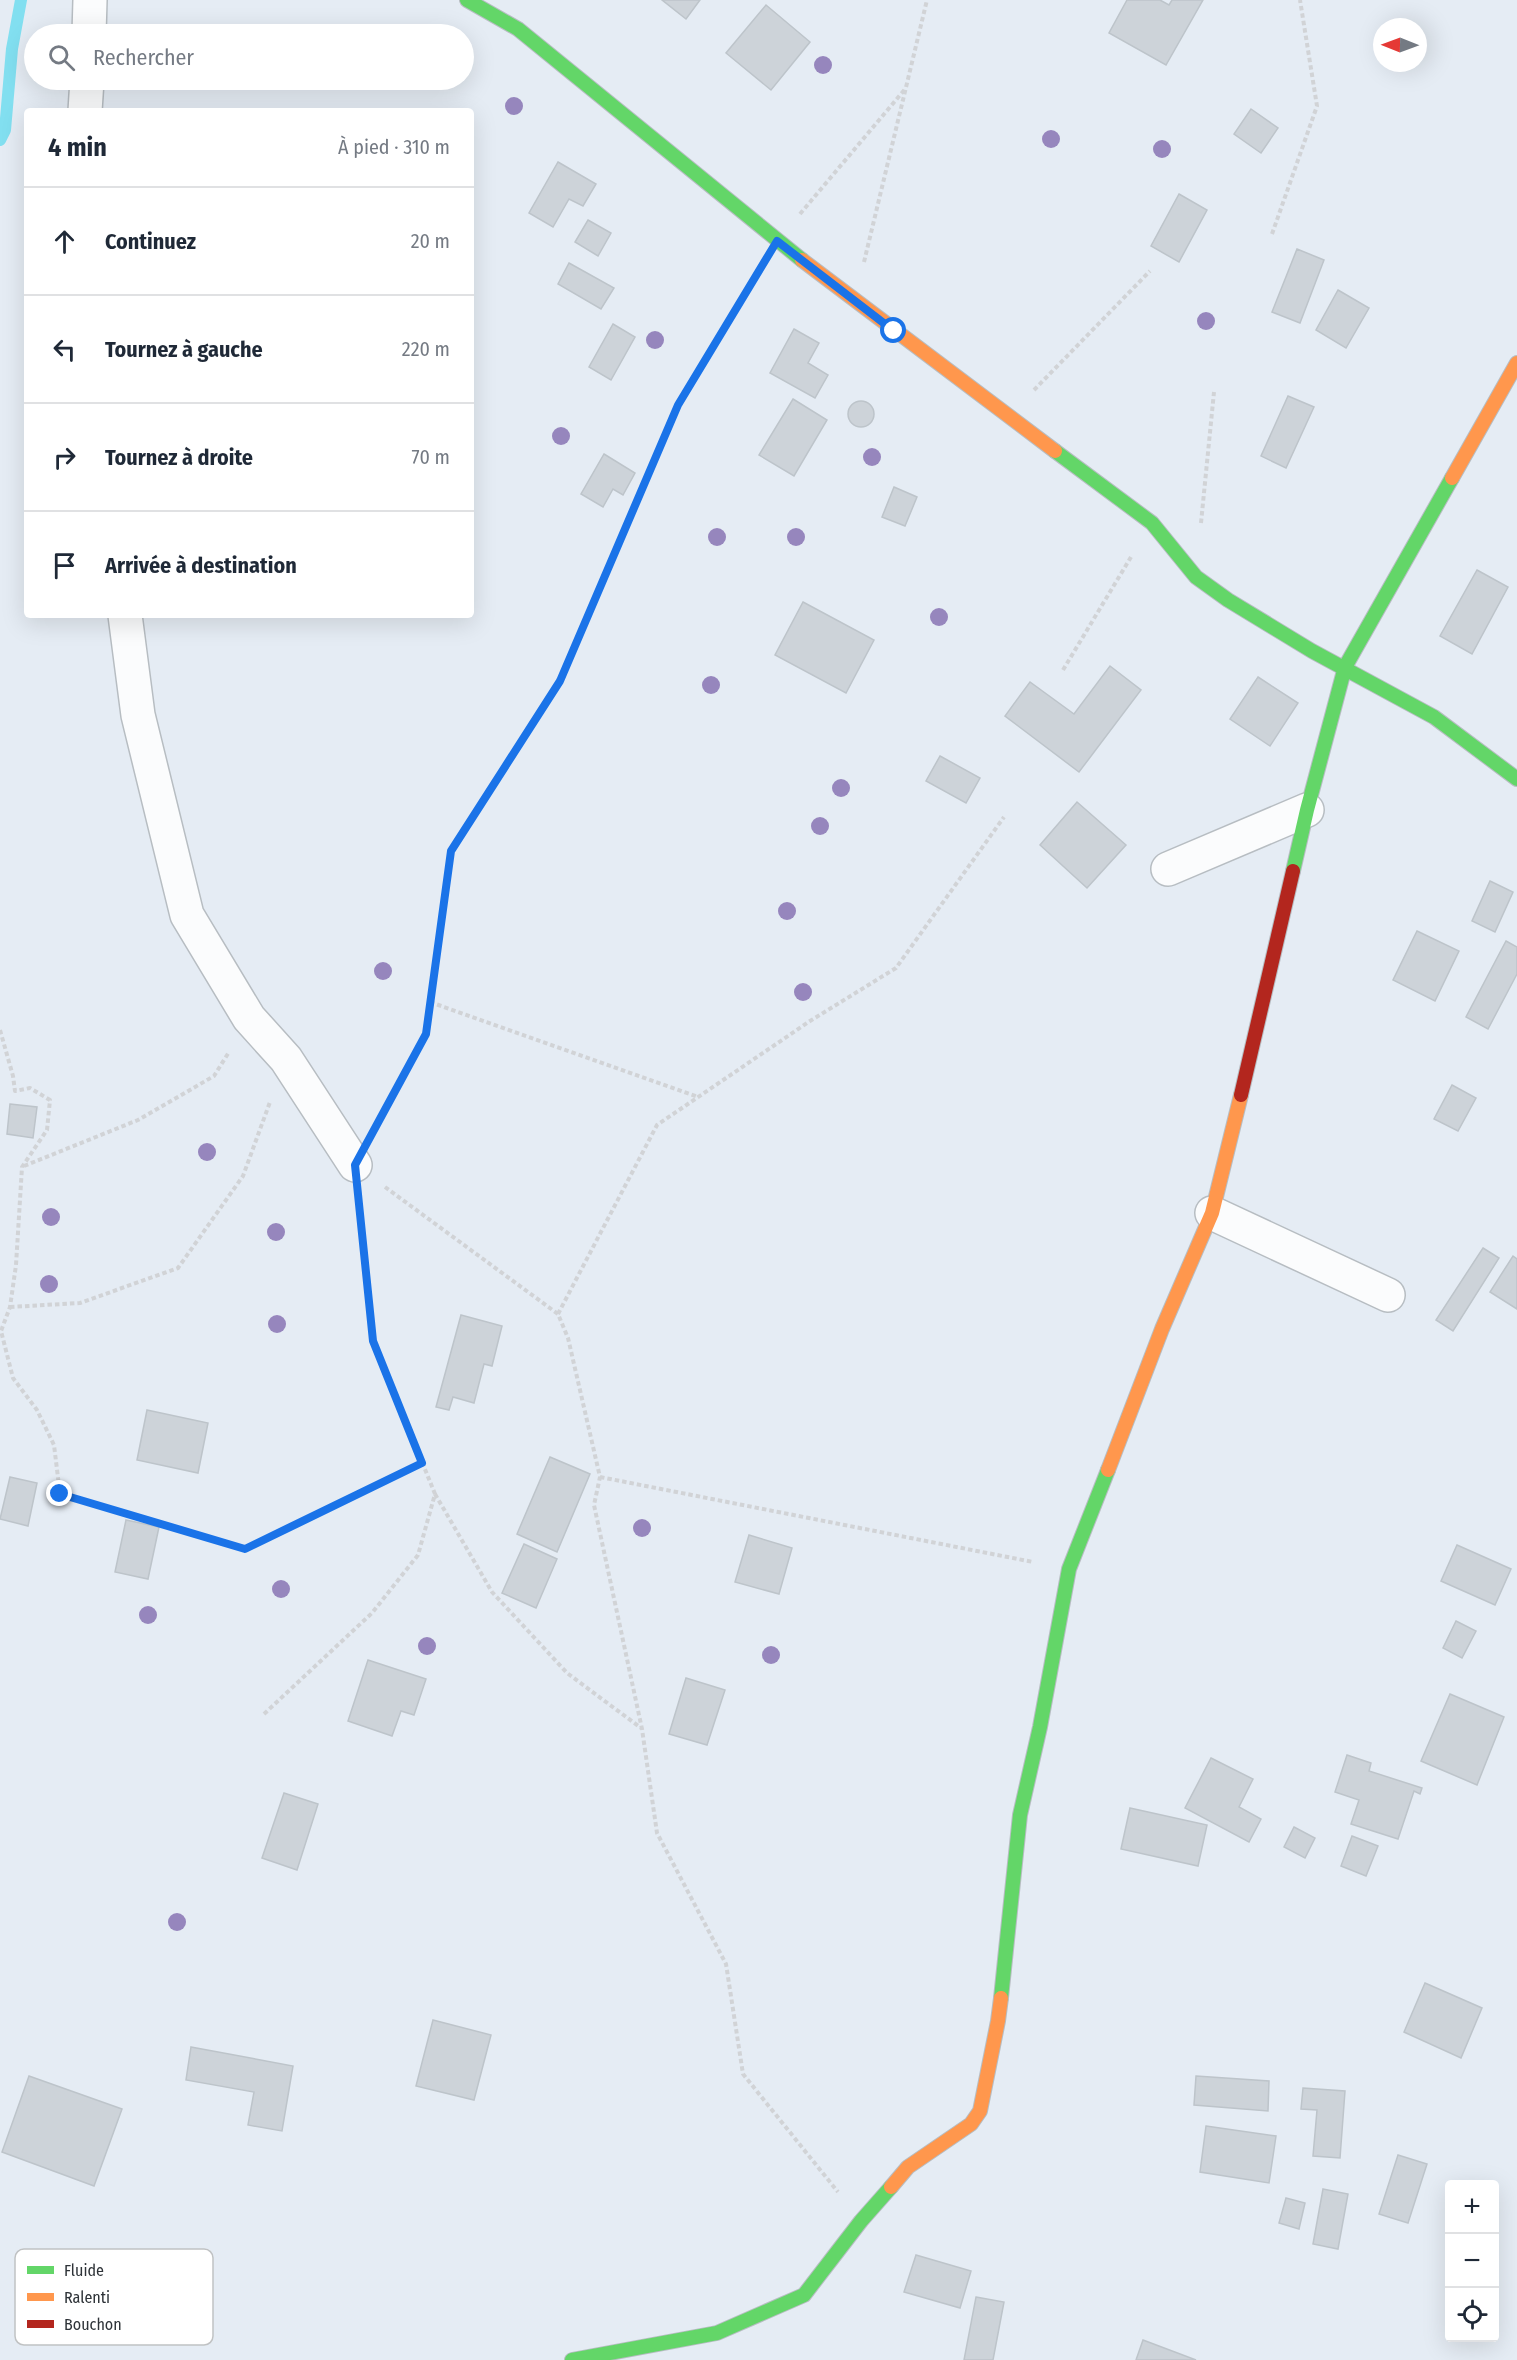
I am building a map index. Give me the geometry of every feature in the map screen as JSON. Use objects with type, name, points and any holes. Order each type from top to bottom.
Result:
[{"type":"street","points":[[89,24],[90,0]]},
{"type":"street","points":[[467,0],[518,29],[777,241],[1152,523],[1196,577],[1228,600],[1303,645],[1434,717],[1517,779]]},
{"type":"street","points":[[86,108],[87,90]]},
{"type":"street","points":[[572,2360],[717,2333],[804,2295],[861,2221],[908,2167],[971,2124],[980,2110],[998,2021],[1020,1815],[1040,1727],[1069,1569],[1158,1340],[1212,1213],[1262,1010],[1307,810],[1345,667],[1517,363]]},
{"type":"street","points":[[125,618],[138,715],[187,915],[249,1018],[286,1059],[355,1165]]},
{"type":"street","points":[[1167,869],[1307,810]]},
{"type":"street","points":[[1212,1213],[1388,1295]]},
{"type":"path","points":[[855,301],[927,0]]},
{"type":"path","points":[[1272,234],[1317,106],[1300,0]]},
{"type":"path","points":[[642,1729],[567,1673],[492,1592],[435,1494],[373,1341],[355,1165],[426,1034],[451,851],[560,681],[678,405],[777,241],[906,88]]},
{"type":"path","points":[[1008,416],[1150,271]]},
{"type":"path","points":[[1196,577],[1214,392]]},
{"type":"path","points":[[1063,670],[1152,523]]},
{"type":"path","points":[[558,1314],[657,1125],[810,1021],[896,968],[1004,817]]},
{"type":"path","points":[[430,1002],[699,1097]]},
{"type":"path","points":[[22,1167],[138,1120],[214,1076],[249,1018]]},
{"type":"path","points":[[0,1030],[14,1076],[15,1091],[30,1088],[50,1100],[47,1130],[22,1167],[16,1265],[10,1307],[1,1332],[14,1378],[38,1410],[54,1445],[60,1494]]},
{"type":"path","points":[[10,1307],[80,1303],[178,1268],[243,1176],[286,1059]]},
{"type":"path","points":[[355,1165],[558,1314],[571,1348],[600,1477],[594,1505],[642,1729],[657,1833],[726,1964],[743,2074],[861,2221]]},
{"type":"path","points":[[49,1490],[245,1549],[422,1463]]},
{"type":"path","points":[[600,1477],[1069,1569]]},
{"type":"path","points":[[264,1714],[372,1613],[418,1555],[435,1494]]},
{"type":"building","points":[[662,0],[700,0],[686,19]]},
{"type":"building","points":[[1127,0],[1160,0],[1169,5],[1172,0],[1203,0],[1166,65],[1109,33]]},
{"type":"building","points":[[766,5],[810,42],[771,90],[726,53]]},
{"type":"building","points":[[1251,109],[1278,128],[1261,153],[1234,134]]},
{"type":"building","points":[[558,162],[596,184],[583,206],[569,199],[553,227],[529,213]]},
{"type":"building","points":[[1179,194],[1207,210],[1179,262],[1151,246]]},
{"type":"building","points":[[588,220],[611,233],[598,256],[575,242]]},
{"type":"building","points":[[1297,249],[1324,260],[1300,323],[1272,312]]},
{"type":"building","points":[[569,263],[614,288],[601,309],[558,284]]},
{"type":"building","points":[[1338,290],[1369,308],[1346,348],[1316,330]]},
{"type":"building","points":[[613,324],[635,337],[611,380],[589,367]]},
{"type":"building","points":[[794,329],[819,343],[808,363],[828,375],[815,398],[770,373]]},
{"type":"building","points":[[1288,396],[1314,407],[1286,468],[1261,456]]},
{"type":"building","points":[[793,399],[827,420],[794,476],[759,455]]},
{"type":"building","points":[[861,401],[870,405],[874,414],[870,423],[861,427],[852,423],[848,414],[852,405]]},
{"type":"building","points":[[604,454],[635,473],[623,495],[613,489],[603,507],[581,494]]},
{"type":"building","points":[[894,487],[917,497],[905,526],[882,517]]},
{"type":"building","points":[[1477,570],[1508,587],[1472,654],[1440,636]]},
{"type":"building","points":[[803,602],[874,640],[846,693],[775,655]]},
{"type":"building","points":[[1110,666],[1141,690],[1079,772],[1005,716],[1030,682],[1074,714]]},
{"type":"building","points":[[1258,677],[1298,703],[1270,746],[1230,719]]},
{"type":"building","points":[[940,756],[980,778],[966,803],[926,781]]},
{"type":"building","points":[[1077,802],[1126,845],[1087,888],[1040,845]]},
{"type":"building","points":[[1490,881],[1513,892],[1495,932],[1472,921]]},
{"type":"building","points":[[1417,931],[1459,951],[1435,1001],[1393,980]]},
{"type":"building","points":[[1506,941],[1517,947],[1517,974],[1488,1029],[1466,1017]]},
{"type":"building","points":[[1452,1085],[1476,1098],[1458,1131],[1434,1119]]},
{"type":"building","points":[[10,1104],[37,1107],[33,1138],[7,1134]]},
{"type":"building","points":[[1483,1248],[1499,1258],[1453,1331],[1436,1320]]},
{"type":"building","points":[[1513,1256],[1517,1259],[1517,1309],[1490,1292]]},
{"type":"building","points":[[461,1315],[502,1326],[492,1366],[484,1364],[474,1403],[453,1397],[449,1410],[436,1407]]},
{"type":"building","points":[[147,1410],[208,1423],[198,1473],[137,1460]]},
{"type":"building","points":[[550,1457],[590,1474],[557,1552],[517,1534]]},
{"type":"building","points":[[10,1477],[37,1483],[28,1526],[0,1519]]},
{"type":"building","points":[[126,1520],[159,1527],[148,1579],[115,1572]]},
{"type":"building","points":[[749,1535],[792,1548],[779,1594],[735,1582]]},
{"type":"building","points":[[524,1544],[557,1559],[536,1608],[502,1593]]},
{"type":"building","points":[[1457,1545],[1511,1569],[1495,1605],[1441,1581]]},
{"type":"building","points":[[1456,1621],[1476,1631],[1462,1658],[1443,1648]]},
{"type":"building","points":[[368,1660],[426,1679],[414,1715],[401,1711],[392,1736],[348,1721]]},
{"type":"building","points":[[686,1678],[725,1690],[707,1745],[669,1734]]},
{"type":"building","points":[[1450,1694],[1504,1717],[1477,1785],[1421,1761]]},
{"type":"building","points":[[1347,1755],[1371,1763],[1369,1771],[1422,1788],[1420,1794],[1414,1791],[1398,1839],[1351,1824],[1359,1800],[1335,1792]]},
{"type":"building","points":[[1211,1758],[1253,1779],[1239,1807],[1261,1819],[1249,1842],[1185,1808]]},
{"type":"building","points":[[284,1793],[318,1804],[297,1870],[262,1858]]},
{"type":"building","points":[[1130,1808],[1207,1825],[1198,1866],[1121,1849]]},
{"type":"building","points":[[1294,1827],[1315,1838],[1305,1858],[1284,1847]]},
{"type":"building","points":[[1352,1836],[1378,1846],[1366,1876],[1341,1866]]},
{"type":"building","points":[[1425,1983],[1482,2008],[1461,2058],[1404,2032]]},
{"type":"building","points":[[433,2020],[491,2035],[474,2100],[416,2086]]},
{"type":"building","points":[[191,2047],[293,2066],[282,2131],[248,2125],[254,2092],[186,2080]]},
{"type":"building","points":[[29,2076],[122,2109],[94,2186],[2,2152]]},
{"type":"building","points":[[1196,2076],[1269,2081],[1268,2111],[1194,2105]]},
{"type":"building","points":[[1303,2088],[1345,2091],[1340,2158],[1313,2156],[1317,2110],[1301,2109]]},
{"type":"building","points":[[1206,2126],[1276,2136],[1269,2183],[1200,2172]]},
{"type":"building","points":[[1398,2155],[1427,2164],[1408,2223],[1379,2214]]},
{"type":"building","points":[[1323,2189],[1348,2194],[1338,2249],[1313,2244]]},
{"type":"building","points":[[1286,2198],[1305,2203],[1299,2229],[1279,2223]]},
{"type":"building","points":[[916,2255],[971,2271],[960,2308],[904,2292]]},
{"type":"building","points":[[976,2297],[1004,2302],[993,2360],[964,2360]]},
{"type":"building","points":[[1143,2340],[1196,2360],[1136,2360]]},
{"type":"waterway","points":[[0,140],[5,130],[12,49],[21,0]]},
{"type":"traffic: fast","points":[[467,0],[518,29],[802,260]]},
{"type":"traffic: fast","points":[[1055,451],[1152,523],[1196,577],[1228,600],[1312,651],[1434,717],[1517,779]]},
{"type":"traffic: fast","points":[[1293,871],[1345,667],[1452,478]]},
{"type":"traffic: fast","points":[[1001,1998],[1020,1815],[1040,1727],[1069,1569],[1108,1470]]},
{"type":"traffic: fast","points":[[572,2360],[717,2333],[804,2295],[861,2221],[891,2187]]},
{"type":"traffic: slow","points":[[802,260],[1055,451]]},
{"type":"traffic: slow","points":[[1452,478],[1517,363]]},
{"type":"traffic: slow","points":[[1108,1470],[1162,1329],[1212,1213],[1241,1095]]},
{"type":"traffic: slow","points":[[891,2187],[908,2167],[971,2124],[980,2111],[1001,1998]]},
{"type":"traffic: jam","points":[[1241,1095],[1293,871]]},
{"type":"route","points":[[60,1494],[245,1549],[422,1463],[373,1341],[355,1165],[426,1034],[451,851],[560,681],[678,405],[777,241],[894,331]]}]
